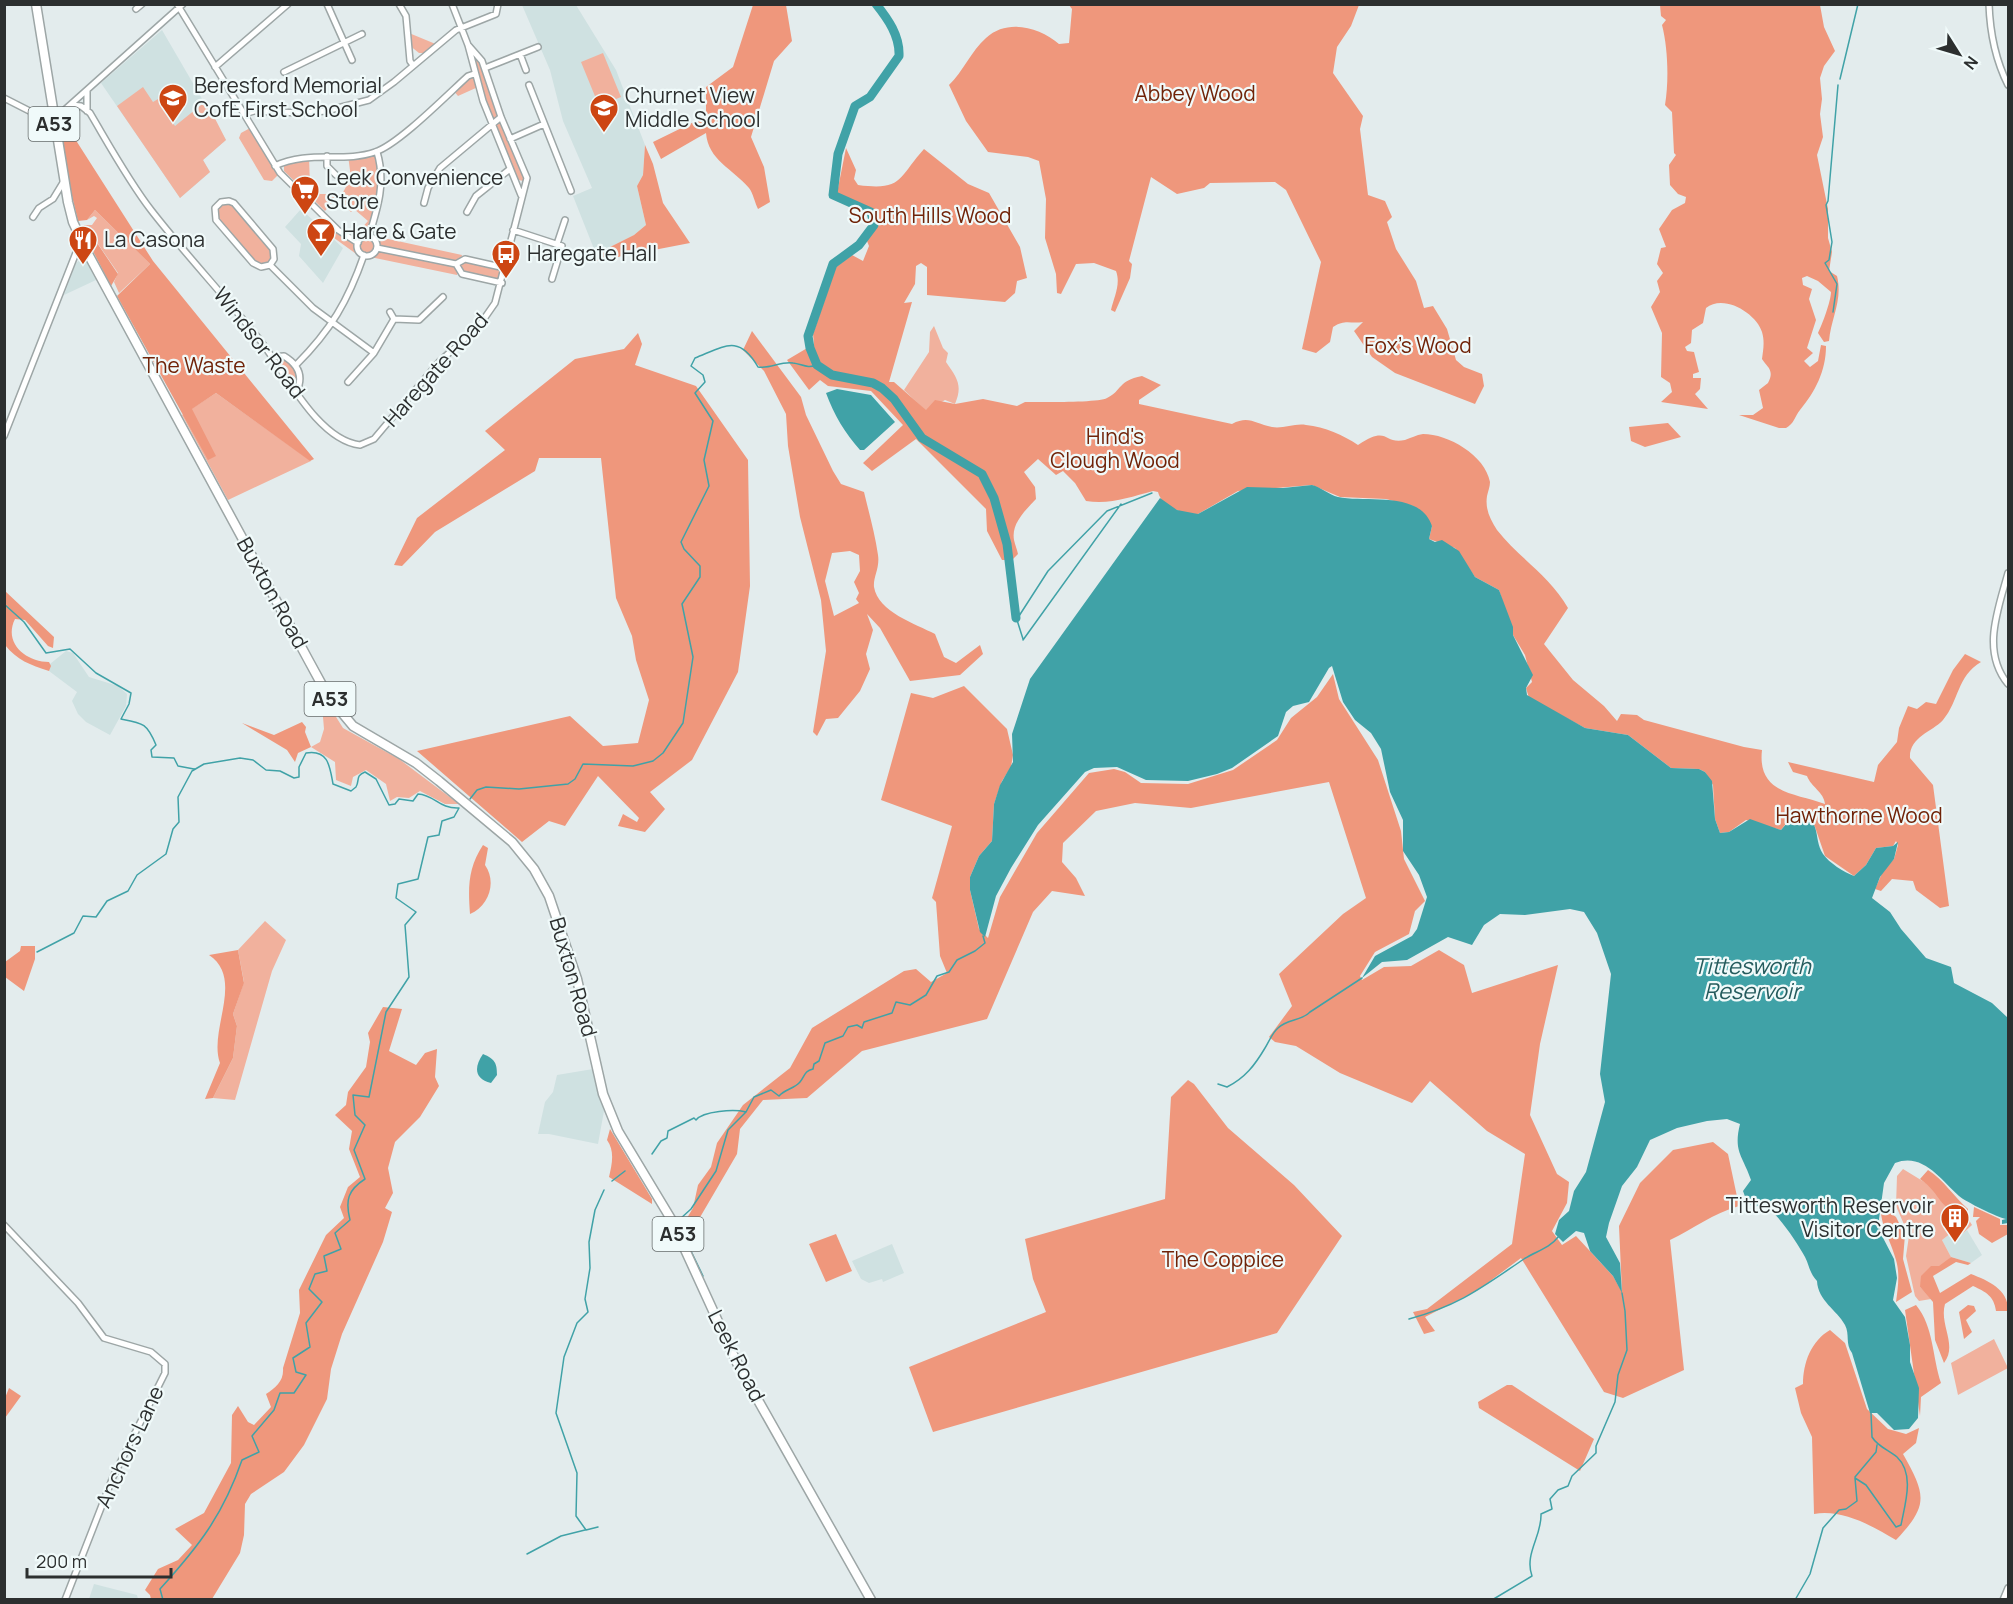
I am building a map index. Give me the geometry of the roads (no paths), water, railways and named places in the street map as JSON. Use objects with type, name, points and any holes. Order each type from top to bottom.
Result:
[{"type":"highway","name":"Buxton Road","points":[[36,4],[64,181],[73,222],[87,252],[310,663],[340,713],[353,726],[409,758],[439,781],[512,842],[534,869],[549,896],[577,979],[609,1110]]},
{"type":"highway","name":"Leek Road","points":[[609,1110],[632,1156],[671,1219],[737,1363],[871,1599]]},
{"type":"street","points":[[215,67],[288,4]]},
{"type":"street","points":[[327,4],[352,60]]},
{"type":"street","points":[[399,4],[406,16],[410,61],[413,65]]},
{"type":"street","points":[[452,4],[468,45],[474,75],[521,195]]},
{"type":"street","points":[[244,114],[254,111],[302,113],[356,105],[381,93],[461,27],[496,14],[498,4]]},
{"type":"street","points":[[1989,4],[1989,30],[1999,67],[2008,85]]},
{"type":"street","points":[[4,98],[47,122],[53,120],[180,6],[282,176],[338,230],[358,243]]},
{"type":"street","points":[[284,72],[362,34]]},
{"type":"street","points":[[468,45],[485,68],[501,117],[526,175],[523,181],[515,179]]},
{"type":"street","points":[[485,68],[538,47]]},
{"type":"street","points":[[519,54],[526,70]]},
{"type":"street","points":[[471,61],[479,57]]},
{"type":"street","points":[[275,166],[303,157],[377,152],[393,142],[468,76],[474,75]]},
{"type":"street","points":[[529,85],[571,190]]},
{"type":"street","points":[[71,105],[87,111],[87,91]]},
{"type":"street","name":"Windsor Road","points":[[87,111],[149,208],[272,357],[296,393],[319,420],[342,439]]},
{"type":"street","points":[[424,203],[428,188],[440,168],[501,117]]},
{"type":"street","points":[[510,140],[544,124]]},
{"type":"street","points":[[369,236],[382,188],[382,167],[377,152]]},
{"type":"street","points":[[327,156],[327,166],[333,173]]},
{"type":"street","points":[[467,212],[476,196],[510,168]]},
{"type":"street","name":"Haregate Road","points":[[342,439],[360,445],[374,439],[439,362],[483,321],[495,303],[502,283],[526,175]]},
{"type":"street","points":[[33,217],[39,208],[53,199],[64,181]]},
{"type":"street","points":[[222,201],[234,203],[273,249],[274,259],[270,265],[261,267],[253,263],[216,220],[215,208],[222,201]]},
{"type":"street","points":[[557,244],[565,220]]},
{"type":"street","points":[[513,230],[562,246],[552,279]]},
{"type":"street","points":[[364,236],[369,236],[376,242],[376,248],[373,253],[364,255],[359,252],[358,243],[364,236]]},
{"type":"street","points":[[4,436],[81,240]]},
{"type":"street","points":[[376,248],[456,264],[465,259],[506,267]]},
{"type":"street","points":[[76,256],[87,252]]},
{"type":"street","points":[[296,365],[334,323],[348,298],[364,255]]},
{"type":"street","points":[[456,264],[462,274],[502,283]]},
{"type":"street","points":[[270,265],[291,288],[374,353]]},
{"type":"street","points":[[394,319],[419,320],[443,297]]},
{"type":"street","points":[[390,312],[394,319]]},
{"type":"street","points":[[348,382],[374,353],[394,319]]},
{"type":"street","points":[[272,357],[284,356],[296,365],[300,380],[296,393]]},
{"type":"street","points":[[2008,573],[1994,622],[1993,654],[2001,675],[2008,684]]},
{"type":"street","name":"Anchors Lane","points":[[4,1225],[78,1303],[104,1338],[155,1354],[165,1364],[165,1373],[113,1477],[65,1599]]},
{"type":"street","points":[[2002,1599],[2008,1588]]},
{"type":"water","points":[[837,389],[871,395],[895,422],[864,450],[860,450],[840,423],[826,393]]},
{"type":"water","name":"Tittesworth Reservoir","points":[[1312,485],[1338,497],[1391,500],[1404,503],[1416,507],[1426,515],[1432,526],[1429,539],[1435,542],[1442,540],[1459,551],[1475,577],[1499,590],[1513,627],[1513,635],[1533,675],[1526,688],[1527,695],[1585,728],[1628,735],[1671,768],[1699,769],[1705,772],[1712,781],[1715,819],[1720,833],[1729,832],[1750,819],[1781,830],[1793,816],[1803,817],[1809,820],[1816,829],[1823,854],[1837,867],[1854,876],[1866,865],[1876,848],[1893,846],[1898,842],[1894,859],[1880,877],[1872,898],[1890,912],[1901,929],[1926,958],[1951,967],[1954,983],[1992,1003],[2008,1018],[2008,1223],[2002,1224],[2002,1220],[2006,1219],[1963,1199],[1931,1169],[1914,1161],[1895,1163],[1884,1183],[1879,1219],[1880,1232],[1894,1259],[1897,1278],[1893,1300],[1905,1317],[1910,1345],[1910,1362],[1919,1388],[1918,1418],[1909,1429],[1894,1430],[1877,1413],[1870,1413],[1849,1346],[1845,1325],[1824,1300],[1805,1257],[1781,1221],[1764,1205],[1753,1207],[1747,1202],[1743,1191],[1751,1180],[1738,1148],[1740,1124],[1727,1119],[1707,1121],[1677,1128],[1650,1140],[1637,1167],[1622,1186],[1606,1237],[1620,1263],[1622,1293],[1613,1276],[1590,1251],[1584,1233],[1576,1231],[1563,1242],[1555,1234],[1559,1220],[1569,1211],[1574,1191],[1586,1172],[1605,1102],[1600,1074],[1611,974],[1597,933],[1584,912],[1570,909],[1525,915],[1500,914],[1484,925],[1472,945],[1448,937],[1407,960],[1382,962],[1362,978],[1375,956],[1412,936],[1417,929],[1427,897],[1419,875],[1403,851],[1403,820],[1390,792],[1381,749],[1371,733],[1355,720],[1343,702],[1332,666],[1309,702],[1293,706],[1286,712],[1278,736],[1232,768],[1188,781],[1146,780],[1117,767],[1094,768],[1085,772],[1038,825],[996,896],[985,937],[980,932],[970,890],[970,877],[979,856],[992,841],[994,804],[1000,785],[1013,762],[1012,734],[1030,679],[1160,498],[1177,510],[1198,514],[1247,487],[1283,488]]},
{"type":"water","points":[[483,1054],[496,1064],[497,1075],[491,1083],[481,1079],[477,1072],[478,1063]]},
{"type":"waterway","points":[[876,4],[895,35],[899,56],[870,97],[855,106],[838,154],[833,195],[871,212],[874,225],[859,245],[833,264],[808,336],[810,348],[817,365],[832,375],[873,383],[882,388],[894,399],[922,438],[982,474],[994,498],[1007,544],[1016,618]]},
{"type":"waterway","points":[[1840,79],[1858,4]]},
{"type":"waterway","points":[[1833,312],[1837,284],[1825,263],[1829,260],[1832,242],[1826,205],[1838,85]]},
{"type":"waterway","points":[[470,799],[477,790],[486,787],[519,789],[568,784],[575,779],[583,764],[633,766],[653,761],[663,753],[683,723],[693,657],[682,604],[700,577],[700,566],[684,549],[681,542],[709,486],[704,460],[713,421],[695,393],[705,382],[703,375],[691,366],[695,358],[731,346],[738,346],[744,350],[758,367],[784,363],[817,365]]},
{"type":"waterway","points":[[1019,616],[1048,571],[1107,511],[1152,493]]},
{"type":"waterway","points":[[1023,640],[1121,504]]},
{"type":"waterway","points":[[4,604],[24,622],[46,653],[70,649],[96,673],[131,693],[129,704],[121,719],[139,723],[147,728],[156,745],[151,750],[152,757],[174,758],[178,766],[194,769]]},
{"type":"waterway","points":[[1017,620],[1023,639]]},
{"type":"waterway","points":[[37,952],[74,933],[83,916],[96,917],[107,901],[128,891],[137,875],[166,854],[173,829],[179,822],[178,797],[192,771],[204,764],[240,758],[253,760],[266,770],[280,771],[294,778],[299,777],[299,767],[306,753],[320,754],[327,761],[333,784],[351,791],[356,787],[360,775],[365,772],[376,779],[389,805],[395,804],[399,799],[413,801],[418,794],[452,808],[459,808],[454,817],[442,821],[439,835],[428,837],[418,879],[398,884],[396,898],[416,912],[405,925],[409,977],[386,1012],[369,1097],[353,1095],[355,1115],[365,1125],[354,1150],[365,1179],[349,1196],[350,1220],[335,1233],[341,1249],[324,1256],[327,1271],[315,1274],[309,1289],[322,1302],[306,1323],[310,1347],[293,1358],[296,1372],[306,1375],[294,1393],[280,1393],[274,1410],[252,1436],[259,1452],[242,1460],[218,1514],[198,1544],[160,1589],[163,1600]]},
{"type":"waterway","points":[[746,1112],[754,1097],[771,1090],[779,1096],[798,1084],[806,1072],[813,1069],[814,1064],[819,1061],[825,1043],[843,1036],[848,1027],[857,1025],[862,1028],[864,1022],[892,1013],[896,1002],[910,1005],[926,995],[937,976],[949,972],[957,960],[985,943],[983,936]]},
{"type":"waterway","points":[[1218,1084],[1227,1087],[1244,1075],[1257,1060],[1274,1032],[1282,1025],[1307,1015],[1362,978]]},
{"type":"waterway","points":[[652,1154],[661,1141],[667,1138],[668,1131],[694,1118],[696,1120],[719,1111],[746,1112],[728,1130],[716,1171],[691,1209],[680,1219],[680,1227],[685,1240]]},
{"type":"waterway","points":[[612,1181],[625,1171]]},
{"type":"waterway","points":[[598,1527],[586,1530],[576,1516],[577,1473],[556,1413],[564,1357],[577,1323],[588,1312],[585,1299],[590,1268],[589,1242],[595,1210],[604,1190]]},
{"type":"waterway","points":[[1409,1319],[1427,1314],[1470,1295],[1524,1259],[1547,1247],[1559,1236]]},
{"type":"waterway","points":[[689,1247],[703,1276]]},
{"type":"waterway","points":[[1492,1600],[1532,1576],[1530,1560],[1541,1522],[1541,1514],[1552,1509],[1550,1499],[1558,1490],[1568,1486],[1572,1476],[1596,1453],[1596,1446],[1615,1402],[1618,1375],[1627,1350],[1622,1293]]},
{"type":"waterway","points":[[1795,1600],[1810,1574],[1823,1528],[1839,1510],[1846,1509],[1857,1501],[1855,1478],[1866,1485],[1896,1527],[1901,1525],[1907,1489],[1906,1472],[1897,1457],[1880,1446],[1872,1437],[1871,1413]]},
{"type":"waterway","points":[[1855,1477],[1876,1452],[1877,1445]]},
{"type":"waterway","points":[[527,1554],[561,1536],[585,1530]]},
{"type":"place","name":"Beresford Memorial CofE First School","points":[[173,124]]},
{"type":"place","name":"Churnet View Middle School","points":[[604,134]]},
{"type":"place","name":"Leek Convenience Store","points":[[305,216]]},
{"type":"place","name":"Hare & Gate","points":[[321,258]]},
{"type":"place","name":"La Casona","points":[[83,266]]},
{"type":"place","name":"Haregate Hall","points":[[506,280]]},
{"type":"place","name":"Tittesworth Reservoir Visitor Centre","points":[[1955,1244]]},
{"type":"park label","name":"Abbey Wood","points":[[1195,94]]},
{"type":"park label","name":"South Hills Wood","points":[[930,216]]},
{"type":"park label","name":"Fox's Wood","points":[[1418,346]]},
{"type":"park label","name":"The Waste","points":[[194,366]]},
{"type":"park label","name":"Hind's Clough Wood","points":[[1115,449]]},
{"type":"park label","name":"Hawthorne Wood","points":[[1859,816]]},
{"type":"park label","name":"The Coppice","points":[[1223,1260]]}]
